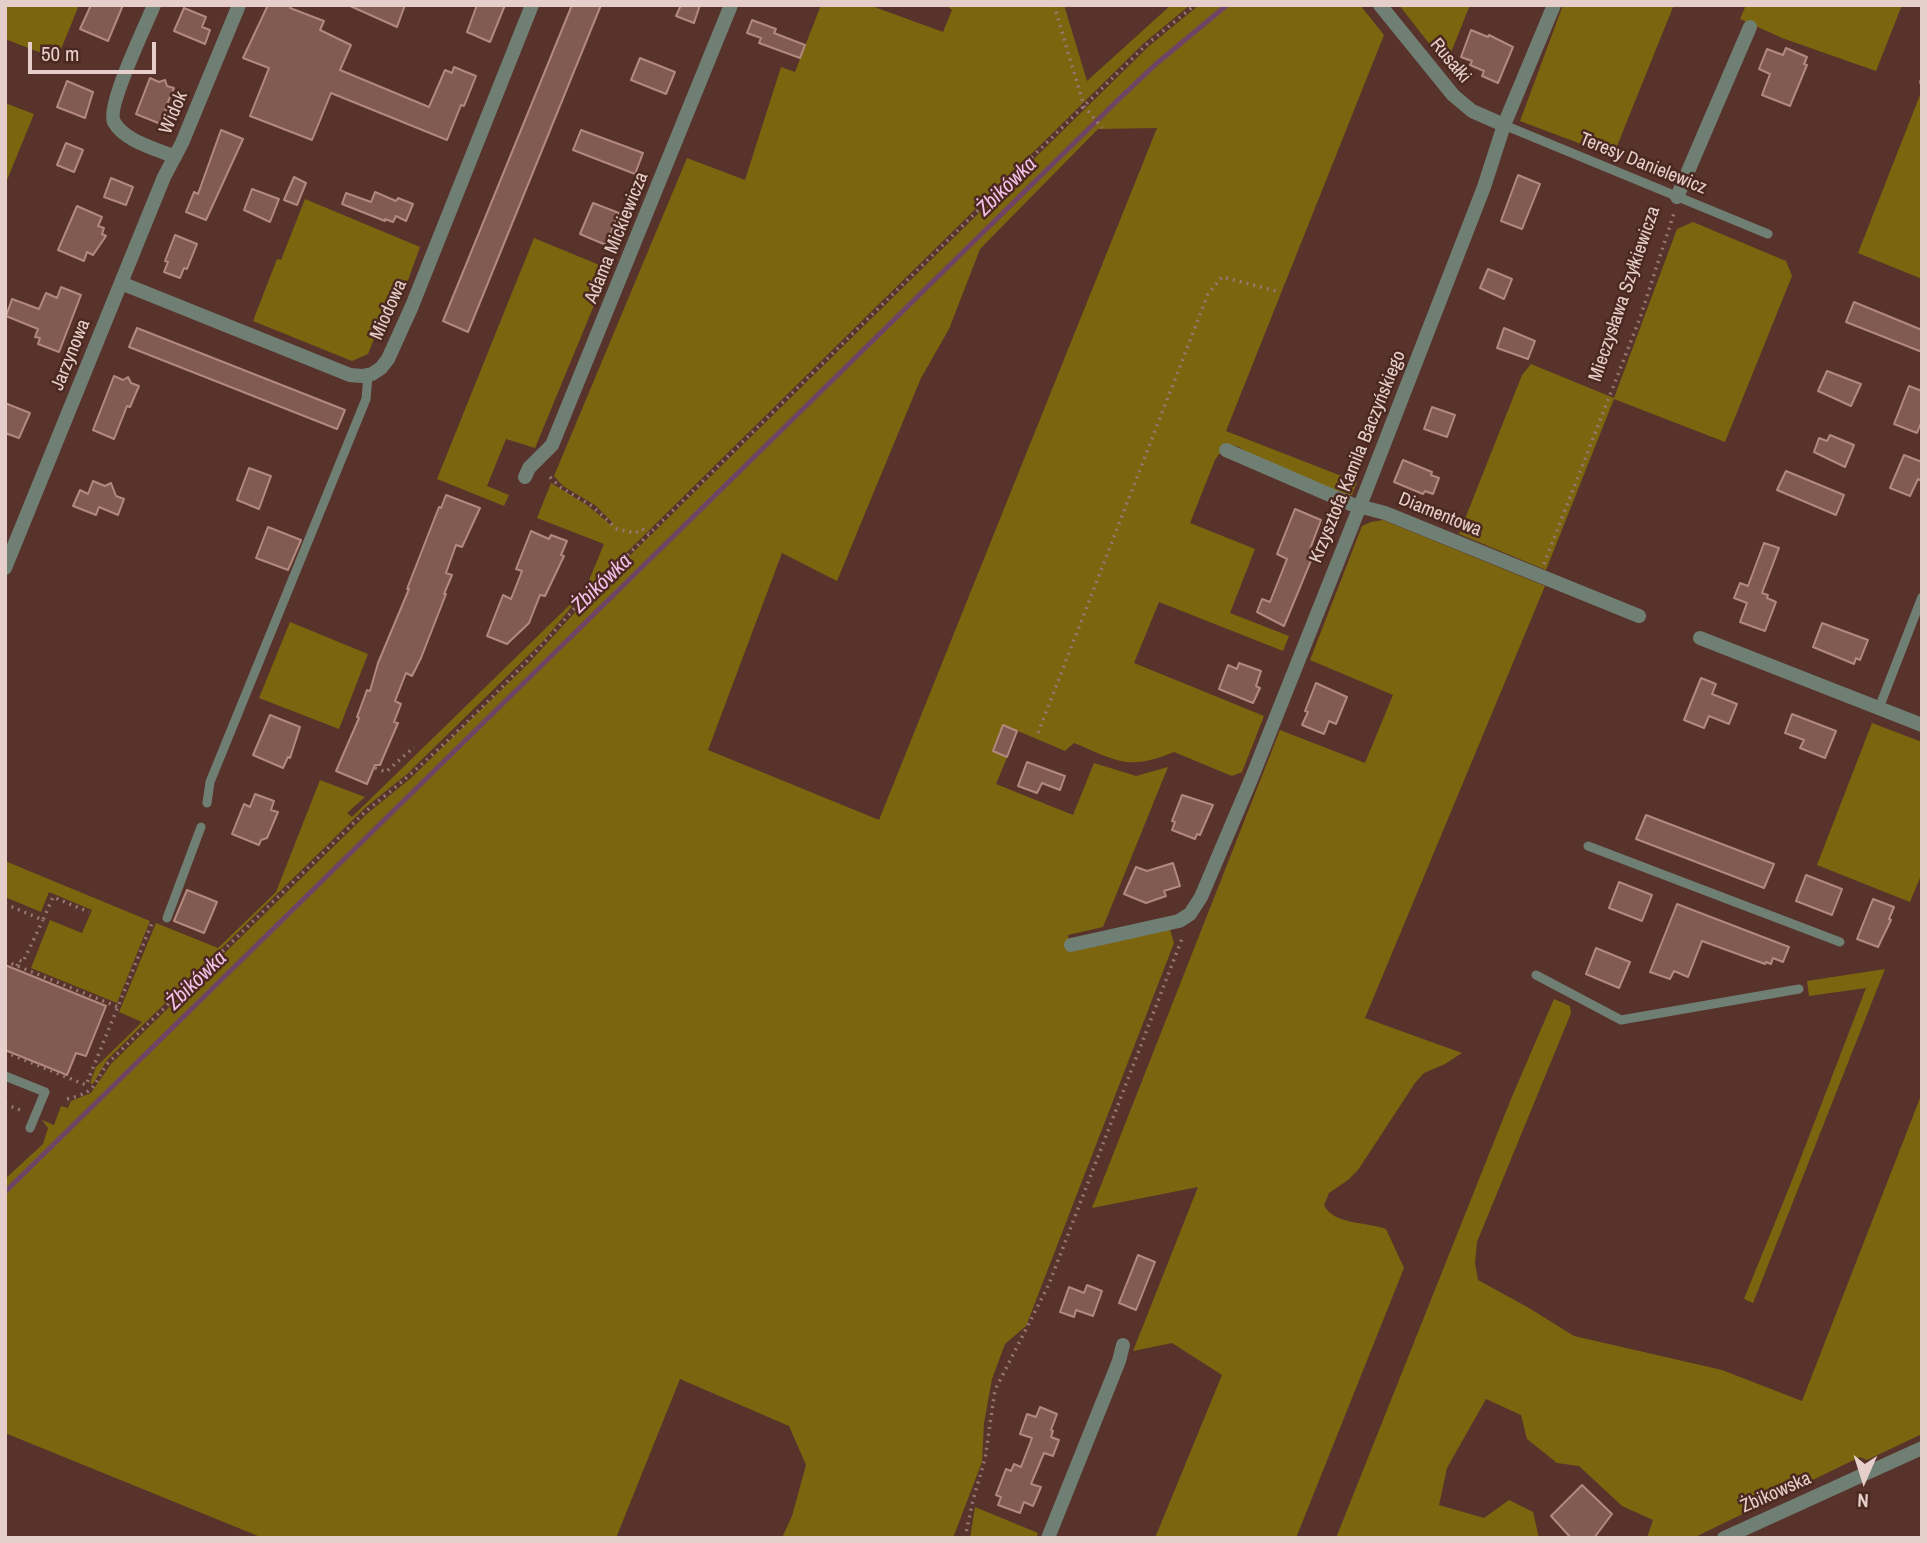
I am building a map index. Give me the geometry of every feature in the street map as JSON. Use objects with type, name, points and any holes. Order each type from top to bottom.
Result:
[{"type":"street","points":[[154,5],[115,99],[112,117],[125,134],[175,157]]},
{"type":"street","name":"Widok","points":[[175,157],[239,5]]},
{"type":"street","name":"Miodowa","points":[[368,376],[385,364],[412,306],[532,5]]},
{"type":"street","name":"Adama Mickiewicza","points":[[525,477],[529,468],[552,445],[732,5]]},
{"type":"street","name":"Rusałki","points":[[1380,5],[1460,103],[1480,116],[1504,125]]},
{"type":"street","name":"Krzysztofa Kamila Baczyńskiego","points":[[1185,917],[1201,897],[1231,825],[1360,506],[1484,187],[1504,125],[1554,5]]},
{"type":"street","name":"Mieczysława Szyłkiewicza","points":[[1677,197],[1750,27]]},
{"type":"street","name":"Jarzynowa","points":[[5,568],[164,177],[175,157]]},
{"type":"street","points":[[121,283],[350,375],[368,376]]},
{"type":"street","name":"Diamentowa","points":[[1226,450],[1639,616]]},
{"type":"street","points":[[1700,638],[1922,725]]},
{"type":"street","points":[[1071,945],[1171,923],[1185,917]]},
{"type":"street","points":[[1048,1538],[1123,1345]]},
{"type":"street","name":"Żbikowska","points":[[1724,1538],[1922,1448]]},
{"type":"lane","name":"Teresy Danielewicz","points":[[1504,125],[1768,234]]},
{"type":"lane","points":[[207,803],[210,782],[366,400],[368,376]]},
{"type":"lane","points":[[1879,708],[1922,597]]},
{"type":"lane","points":[[167,918],[201,827]]},
{"type":"lane","points":[[1588,846],[1840,942]]},
{"type":"lane","points":[[1536,975],[1621,1020],[1799,989]]},
{"type":"lane","points":[[5,1076],[45,1092],[30,1128]]},
{"type":"path","points":[[1054,5],[1084,106],[1091,118],[1102,128]]},
{"type":"path","points":[[66,1099],[89,1092],[108,1063],[366,811],[409,776],[514,674],[579,603],[649,533],[1146,45],[1195,5]]},
{"type":"path","name":"Mieczysława Szyłkiewicza","points":[[1539,576],[1640,318],[1674,214],[1677,197]]},
{"type":"path","points":[[1038,733],[1208,294],[1222,277],[1280,292]]},
{"type":"path","points":[[550,477],[592,506],[617,529],[635,533],[642,529],[649,533]]},
{"type":"path","points":[[375,768],[386,772],[414,747]]},
{"type":"path","points":[[17,966],[19,960],[23,962],[53,897],[89,912]]},
{"type":"path","points":[[5,904],[43,920]]},
{"type":"path","points":[[965,1538],[985,1459],[995,1390],[1049,1284],[1181,942],[1185,917]]},
{"type":"path","points":[[5,1052],[86,1085],[152,923]]},
{"type":"path","points":[[5,961],[118,1007]]},
{"type":"path","points":[[5,1104],[26,1112]]},
{"type":"shaded area","points":[[5,5],[79,5],[57,59],[5,39]]},
{"type":"shaded area","points":[[821,5],[869,5],[943,32],[952,10],[946,5],[1064,5],[1087,81],[1171,5],[1190,5],[1144,43],[574,604],[544,640],[407,774],[366,807],[107,1060],[93,1084],[90,1083],[96,1067],[142,1022],[119,1012],[156,923],[218,948],[276,892],[320,780],[365,797],[347,813],[352,817],[585,590],[604,544],[537,518],[551,483],[587,505],[611,525],[612,522],[595,505],[563,486],[554,476],[687,158],[745,180],[781,67],[795,72]]},
{"type":"shaded area","points":[[1199,5],[1360,5],[1384,35],[1226,431],[1357,482],[1352,495],[1345,495],[1251,456],[1239,447],[1226,444],[1215,460],[1190,523],[1255,549],[1230,613],[1289,636],[1283,651],[1159,602],[1134,663],[1264,716],[1242,772],[1232,776],[1174,752],[1133,762],[1113,759],[1074,743],[1065,751],[1018,731],[996,784],[1073,815],[1094,763],[1136,776],[1168,767],[1103,927],[1068,935],[1071,949],[1170,929],[1174,943],[1026,1326],[1005,1344],[992,1379],[984,1423],[982,1462],[953,1538],[782,1538],[792,1516],[806,1465],[789,1426],[680,1379],[616,1538],[263,1538],[5,1433],[5,1179],[43,1144],[48,1128],[42,1120],[54,1125],[61,1106],[68,1108],[71,1101],[91,1093],[111,1064],[368,813],[411,778],[529,663],[598,587],[1148,47]],"holes":[[[1157,128],[879,820],[708,750],[782,553],[837,581],[921,378],[949,329],[980,249],[1098,129]]]},
{"type":"shaded area","points":[[1399,5],[1470,5],[1446,65]]},
{"type":"shaded area","points":[[1563,5],[1673,7],[1613,156],[1520,121]]},
{"type":"shaded area","points":[[1746,5],[1902,5],[1876,71],[1782,38],[1740,19]]},
{"type":"shaded area","points":[[1922,90],[1922,279],[1858,253]]},
{"type":"shaded area","points":[[5,103],[34,114],[5,185]]},
{"type":"shaded area","points":[[305,199],[420,247],[398,308],[388,304],[368,354],[352,361],[253,321],[277,259],[281,260]]},
{"type":"shaded area","points":[[1693,222],[1786,261],[1792,276],[1725,442],[1614,399],[1546,570],[1459,534],[1522,375],[1531,364],[1614,398],[1677,229]]},
{"type":"shaded area","points":[[534,238],[609,269],[535,448],[506,439],[487,486],[509,495],[504,506],[437,479]]},
{"type":"shaded area","points":[[1383,520],[1545,586],[1365,1018],[1462,1053],[1424,1073],[1358,1170],[1329,1193],[1324,1205],[1343,1220],[1386,1229],[1404,1268],[1296,1538],[1155,1538],[1222,1375],[1172,1343],[1133,1351],[1198,1187],[1092,1208],[1280,730],[1365,763],[1393,695],[1310,660],[1362,526]]},
{"type":"shaded area","points":[[290,622],[368,654],[339,729],[259,698]]},
{"type":"shaded area","points":[[1872,723],[1922,742],[1922,873],[1910,902],[1817,865]]},
{"type":"shaded area","points":[[5,861],[150,921],[117,1003],[31,968],[50,920],[82,933],[92,910],[49,892],[41,912],[5,897]]},
{"type":"shaded area","points":[[1885,969],[1753,1303],[1744,1299],[1866,988],[1809,996],[1807,981]]},
{"type":"shaded area","points":[[1554,999],[1570,1006],[1571,1013],[1477,1242],[1475,1263],[1478,1280],[1574,1336],[1722,1370],[1802,1401],[1922,1093],[1922,1434],[1867,1460],[1860,1457],[1693,1538],[1647,1538],[1653,1520],[1622,1506],[1579,1466],[1557,1463],[1527,1439],[1521,1415],[1486,1399],[1447,1468],[1439,1505],[1484,1518],[1509,1500],[1533,1512],[1539,1538],[1336,1538],[1511,1099]]},
{"type":"shaded area","points":[[975,1507],[1038,1533],[1036,1538],[970,1538]]},
{"type":"building","points":[[91,5],[123,5],[108,41],[80,29]]},
{"type":"building","points":[[268,5],[292,5],[290,8],[324,21],[320,30],[351,45],[340,70],[429,107],[445,70],[452,73],[454,67],[476,76],[447,140],[331,93],[312,140],[250,116],[269,68],[243,58]]},
{"type":"building","points":[[348,5],[405,5],[397,27]]},
{"type":"building","points":[[477,5],[505,5],[490,42],[467,32]]},
{"type":"building","points":[[572,5],[601,5],[468,332],[443,321]]},
{"type":"building","points":[[681,5],[700,5],[694,23],[676,16]]},
{"type":"building","points":[[184,8],[206,17],[202,27],[210,30],[205,44],[174,31]]},
{"type":"building","points":[[752,20],[776,29],[774,33],[805,45],[800,58],[759,43],[761,38],[747,33]]},
{"type":"building","points":[[1471,30],[1488,37],[1489,35],[1513,47],[1498,83],[1482,76],[1484,71],[1470,65],[1472,61],[1461,57]]},
{"type":"building","points":[[1786,48],[1807,57],[1804,64],[1807,65],[1790,106],[1762,95],[1770,74],[1759,69],[1767,49],[1783,55]]},
{"type":"building","points":[[640,58],[675,72],[666,94],[631,80]]},
{"type":"building","points":[[150,78],[159,82],[165,80],[167,86],[174,88],[165,109],[174,113],[168,127],[136,114]]},
{"type":"building","points":[[67,81],[93,92],[85,118],[57,107]]},
{"type":"building","points":[[221,130],[243,139],[206,220],[186,212],[194,192],[198,194]]},
{"type":"building","points":[[581,130],[643,153],[635,174],[573,150]]},
{"type":"building","points":[[66,143],[83,150],[74,172],[57,165]]},
{"type":"building","points":[[1518,175],[1540,184],[1522,229],[1501,221]]},
{"type":"building","points":[[294,177],[306,183],[297,205],[284,200]]},
{"type":"building","points":[[111,178],[133,187],[126,205],[104,197]]},
{"type":"building","points":[[252,189],[279,199],[270,222],[244,210]]},
{"type":"building","points":[[375,192],[396,201],[398,198],[413,204],[406,221],[396,216],[393,222],[385,221],[342,204],[346,193],[371,202]]},
{"type":"building","points":[[593,203],[619,213],[606,245],[580,234]]},
{"type":"building","points":[[77,206],[102,217],[98,226],[104,228],[102,234],[106,236],[93,255],[87,252],[84,261],[58,250]]},
{"type":"building","points":[[175,235],[197,244],[187,269],[184,268],[180,278],[164,272],[168,262],[165,261]]},
{"type":"building","points":[[1488,269],[1512,279],[1504,299],[1480,288]]},
{"type":"building","points":[[61,287],[81,295],[59,352],[38,344],[40,338],[35,337],[38,329],[6,316],[12,299],[39,309],[46,293],[57,298]]},
{"type":"building","points":[[1854,302],[1922,330],[1922,352],[1846,322]]},
{"type":"building","points":[[137,328],[345,410],[337,429],[129,347]]},
{"type":"building","points":[[1504,328],[1535,341],[1528,359],[1497,348]]},
{"type":"building","points":[[1827,371],[1861,384],[1851,406],[1818,391]]},
{"type":"building","points":[[114,376],[123,380],[128,377],[131,383],[139,386],[130,407],[127,406],[114,439],[93,430]]},
{"type":"building","points":[[1909,386],[1922,391],[1922,420],[1917,433],[1894,424]]},
{"type":"building","points":[[5,403],[30,413],[19,438],[5,433]]},
{"type":"building","points":[[1432,407],[1455,415],[1447,437],[1424,429]]},
{"type":"building","points":[[1830,435],[1854,445],[1845,467],[1814,452],[1819,438],[1827,441]]},
{"type":"building","points":[[1904,455],[1922,462],[1922,481],[1918,479],[1910,496],[1890,488]]},
{"type":"building","points":[[1403,460],[1432,472],[1431,475],[1439,478],[1433,494],[1425,491],[1423,494],[1394,482]]},
{"type":"building","points":[[249,468],[271,476],[259,509],[237,500]]},
{"type":"building","points":[[1786,471],[1844,495],[1836,515],[1777,490]]},
{"type":"building","points":[[93,481],[105,486],[111,483],[116,496],[124,499],[118,515],[99,507],[96,515],[73,506],[80,490],[88,494]]},
{"type":"building","points":[[446,495],[480,508],[462,547],[456,545],[446,573],[452,575],[421,658],[412,676],[406,673],[395,701],[401,704],[394,722],[398,723],[380,765],[375,765],[367,784],[336,771]]},
{"type":"building","points":[[1295,509],[1321,520],[1310,549],[1315,551],[1284,626],[1257,612],[1262,599],[1270,602],[1287,559],[1277,554]]},
{"type":"building","points":[[268,527],[301,540],[288,570],[256,558]]},
{"type":"building","points":[[531,531],[549,539],[551,535],[567,541],[561,555],[564,556],[545,596],[540,595],[529,623],[507,644],[487,636],[503,595],[511,599],[522,571],[516,569]]},
{"type":"building","points":[[1764,543],[1779,548],[1762,593],[1776,602],[1765,631],[1740,622],[1747,603],[1734,598],[1740,583],[1748,586]]},
{"type":"building","points":[[1822,623],[1868,640],[1860,660],[1856,658],[1854,664],[1813,647]]},
{"type":"building","points":[[1239,663],[1261,671],[1256,686],[1260,688],[1253,703],[1219,689],[1228,665],[1237,669]]},
{"type":"building","points":[[1701,678],[1716,684],[1712,694],[1737,704],[1729,724],[1709,716],[1704,728],[1684,720]]},
{"type":"building","points":[[1316,683],[1347,697],[1336,724],[1329,721],[1324,734],[1302,725]]},
{"type":"building","points":[[1792,714],[1836,731],[1825,758],[1800,748],[1804,740],[1785,733]]},
{"type":"building","points":[[270,715],[300,727],[290,758],[288,757],[283,768],[253,755]]},
{"type":"building","points":[[1003,725],[1017,731],[1007,757],[993,751]]},
{"type":"building","points":[[1027,762],[1065,776],[1060,790],[1042,783],[1037,793],[1018,786]]},
{"type":"building","points":[[255,794],[274,801],[271,810],[278,812],[267,838],[261,840],[259,845],[232,834],[244,804],[250,807]]},
{"type":"building","points":[[1182,795],[1213,805],[1200,835],[1197,834],[1195,839],[1172,830],[1175,822],[1172,821]]},
{"type":"building","points":[[1646,815],[1774,864],[1764,888],[1636,839]]},
{"type":"building","points":[[1173,863],[1180,886],[1164,891],[1166,896],[1146,903],[1124,894],[1136,867],[1147,871]]},
{"type":"building","points":[[1806,875],[1842,889],[1832,915],[1796,901]]},
{"type":"building","points":[[1619,882],[1652,895],[1642,921],[1609,908]]},
{"type":"building","points":[[187,890],[217,902],[204,933],[174,921]]},
{"type":"building","points":[[1873,899],[1894,907],[1878,947],[1857,939]]},
{"type":"building","points":[[1677,904],[1789,947],[1783,962],[1773,958],[1771,964],[1765,964],[1702,941],[1688,977],[1674,971],[1670,979],[1650,972]]},
{"type":"building","points":[[1596,948],[1630,962],[1619,988],[1586,974]]},
{"type":"building","points":[[5,965],[106,1006],[86,1056],[76,1053],[67,1075],[5,1050]]},
{"type":"building","points":[[1138,1255],[1155,1262],[1136,1310],[1119,1303]]},
{"type":"building","points":[[1087,1285],[1102,1291],[1093,1316],[1076,1310],[1074,1317],[1060,1312],[1069,1287],[1084,1293]]},
{"type":"building","points":[[1040,1407],[1057,1414],[1051,1437],[1059,1440],[1053,1456],[1044,1453],[1031,1484],[1041,1487],[1033,1506],[1024,1502],[1020,1513],[998,1505],[1001,1497],[996,1495],[1006,1469],[1011,1471],[1014,1464],[1021,1467],[1032,1438],[1020,1434],[1027,1414],[1036,1417]]},
{"type":"building","points":[[1582,1485],[1612,1514],[1594,1538],[1571,1538],[1551,1516]]},
{"type":"waterway","name":"Żbikówka","points":[[5,1192],[1120,98],[1227,5]]}]
